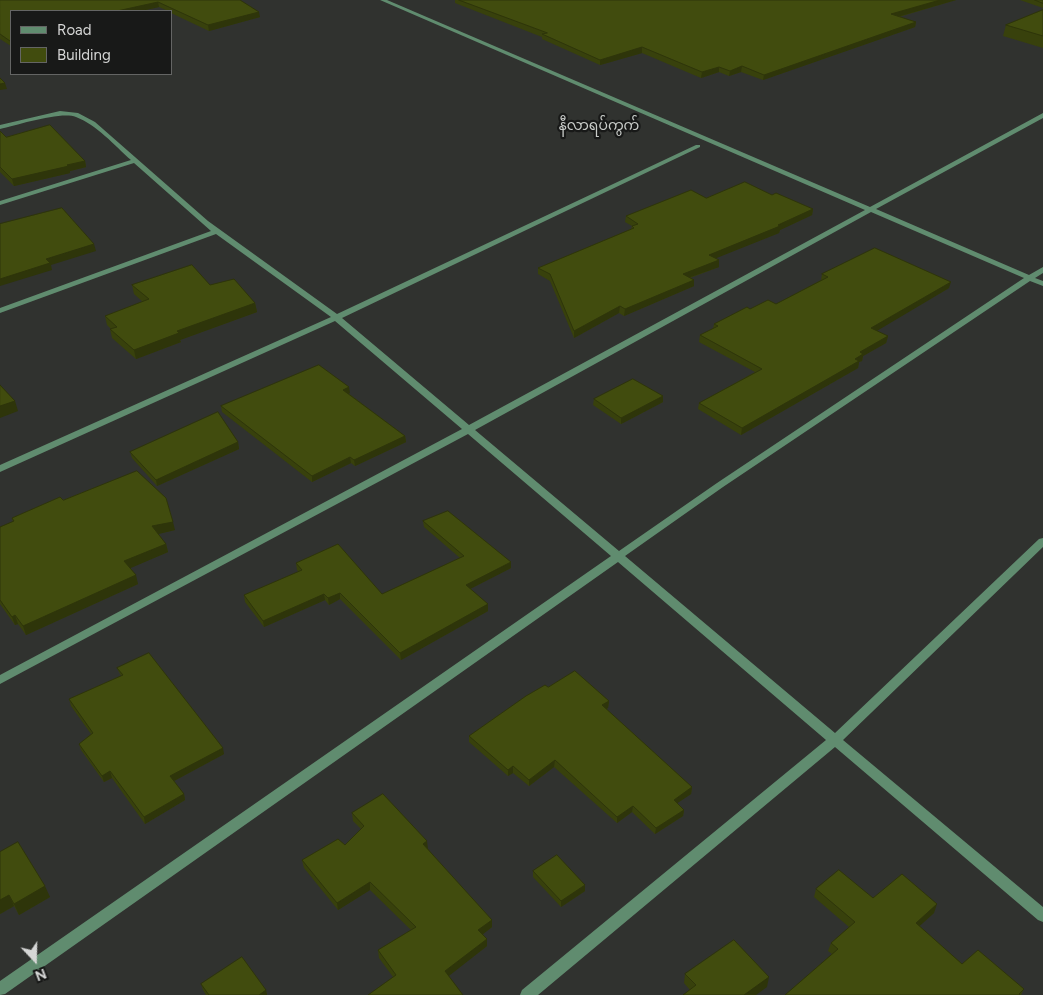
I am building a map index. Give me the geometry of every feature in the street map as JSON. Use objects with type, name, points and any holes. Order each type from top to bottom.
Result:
[{"type":"street","points":[[383,0],[1043,284]]},
{"type":"street","points":[[0,126],[60,112],[76,114],[93,122],[135,162],[217,231],[336,318],[1043,916]]},
{"type":"street","points":[[0,680],[468,430],[1043,115]]},
{"type":"street","points":[[0,469],[336,318],[698,146]]},
{"type":"street","points":[[0,203],[135,162]]},
{"type":"street","points":[[0,312],[217,231]]},
{"type":"street","points":[[0,989],[720,485],[1043,269]]},
{"type":"street","points":[[527,995],[834,740],[1043,541]]},
{"type":"building","points":[[0,0],[240,0],[259,12],[208,25],[158,2],[122,10],[10,10],[10,41],[0,34]]},
{"type":"building","points":[[459,0],[940,0],[891,14],[916,22],[764,75],[742,66],[730,71],[719,67],[702,72],[642,47],[600,60],[542,34],[547,33]]},
{"type":"building","points":[[1043,10],[1043,36],[1006,25]]},
{"type":"building","points":[[50,125],[85,161],[12,179],[0,167],[0,131],[6,137]]},
{"type":"building","points":[[745,182],[772,195],[776,193],[813,209],[778,225],[780,226],[709,255],[719,260],[683,274],[694,280],[625,309],[620,306],[574,331],[550,274],[538,268],[634,228],[632,226],[638,224],[626,216],[691,190],[706,198]]},
{"type":"building","points":[[62,208],[94,244],[46,259],[50,263],[0,279],[0,224]]},
{"type":"building","points":[[875,248],[951,282],[871,328],[888,336],[860,352],[863,354],[855,359],[859,361],[742,428],[699,403],[762,369],[700,335],[718,326],[714,324],[747,307],[750,309],[768,300],[776,304],[828,277],[822,274]]},
{"type":"building","points":[[192,265],[210,285],[234,279],[255,303],[177,331],[179,333],[134,350],[110,329],[117,327],[105,316],[149,299],[132,285]]},
{"type":"building","points":[[319,365],[349,387],[343,390],[405,436],[354,460],[350,457],[312,476],[221,406]]},
{"type":"building","points":[[633,379],[663,396],[621,418],[594,399]]},
{"type":"building","points":[[0,385],[15,401],[0,406]]},
{"type":"building","points":[[218,412],[238,442],[156,480],[130,452]]},
{"type":"building","points":[[137,471],[166,498],[173,522],[152,526],[166,544],[124,561],[136,575],[23,626],[15,615],[12,617],[0,600],[0,527],[14,521],[12,518],[60,497],[63,500]]},
{"type":"building","points":[[448,511],[511,562],[466,585],[488,604],[400,653],[340,593],[328,598],[324,594],[263,621],[244,595],[302,570],[296,563],[338,544],[382,594],[464,556],[423,521]]},
{"type":"building","points":[[149,653],[223,748],[170,776],[184,794],[144,817],[110,771],[102,776],[79,744],[93,733],[69,699],[123,675],[117,668]]},
{"type":"building","points":[[575,671],[609,701],[602,705],[692,787],[674,800],[684,810],[656,828],[633,806],[617,817],[555,760],[529,780],[513,766],[508,770],[469,736],[526,696],[545,685],[548,687]]},
{"type":"building","points":[[383,794],[427,841],[423,844],[492,920],[478,930],[487,939],[445,971],[463,995],[368,995],[396,975],[378,950],[416,927],[370,882],[337,903],[302,860],[338,839],[345,845],[364,826],[352,813]]},
{"type":"building","points":[[18,842],[45,886],[14,904],[9,895],[0,900],[0,852]]},
{"type":"building","points":[[557,855],[585,885],[561,901],[533,871]]},
{"type":"building","points":[[839,870],[873,898],[902,874],[937,904],[916,923],[962,964],[978,950],[1024,989],[1020,995],[785,995],[838,949],[831,943],[855,922],[816,889]]},
{"type":"building","points":[[734,940],[769,977],[744,995],[683,995],[696,985],[685,974]]},
{"type":"building","points":[[242,957],[266,990],[259,995],[209,995],[201,984]]},
{"type":"district","name":"နီလာရပ်ကွက်","points":[[599,126]]}]
